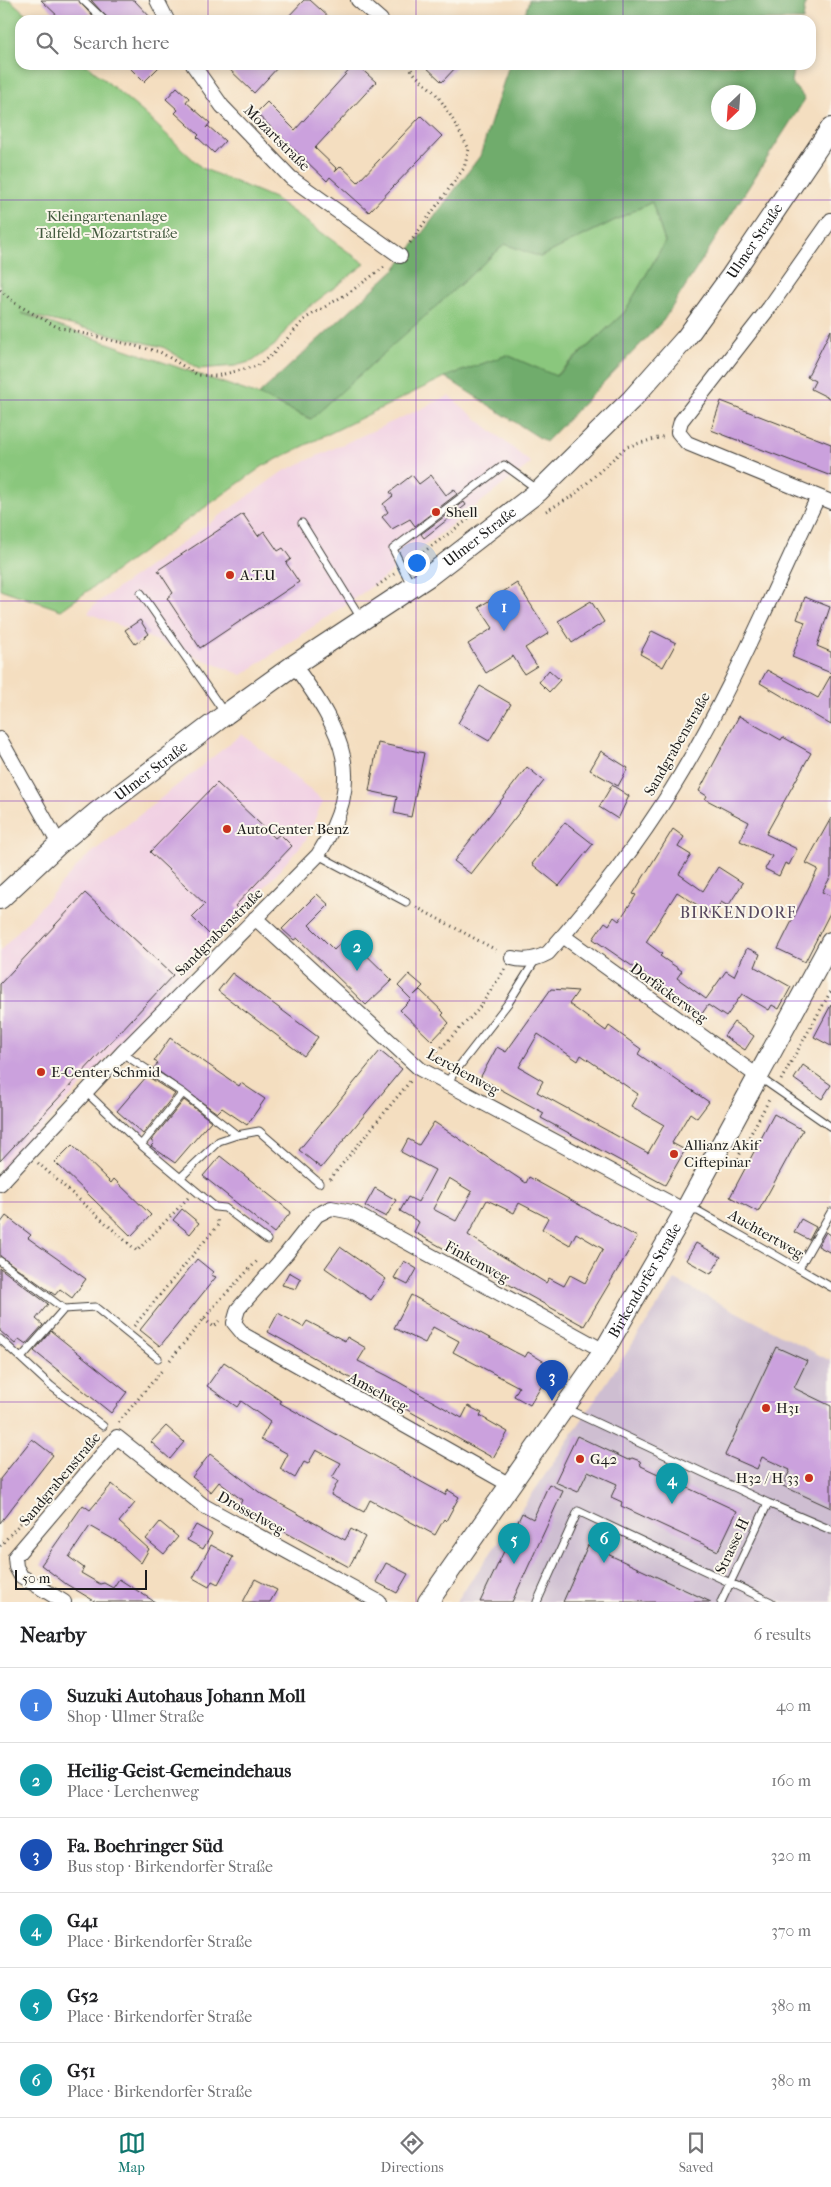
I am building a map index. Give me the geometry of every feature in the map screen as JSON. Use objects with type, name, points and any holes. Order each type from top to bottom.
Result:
[{"type":"main road","name":"Ulmer Straße","points":[[0,899],[59,844],[226,714],[294,666],[357,612],[412,587],[539,491],[632,399],[686,338],[731,276],[831,128]]},
{"type":"main road","name":"Birkendorfer Straße","points":[[428,1602],[604,1351],[685,1211],[756,1076],[831,942]]},
{"type":"street","points":[[156,0],[164,15]]},
{"type":"street","points":[[358,0],[374,15]]},
{"type":"street","name":"Mozartstraße","points":[[197,70],[222,106],[291,178],[400,256]]},
{"type":"street","points":[[824,500],[687,443],[678,432],[681,421],[769,308],[831,220]]},
{"type":"street","name":"Sandgrabenstraße","points":[[537,958],[548,953],[563,936],[627,855],[672,789],[718,705],[824,500]]},
{"type":"street","name":"Sandgrabenstraße","points":[[0,1184],[85,1091],[318,855],[340,814],[346,787],[346,764],[334,725],[294,666]]},
{"type":"street","points":[[0,739],[59,844]]},
{"type":"street","name":"Lerchenweg","points":[[255,918],[420,1069],[685,1211]]},
{"type":"street","name":"Dorfäckerweg","points":[[563,936],[756,1076]]},
{"type":"street","points":[[512,958],[520,960],[537,958]]},
{"type":"street","name":"Finkenweg","points":[[228,1320],[316,1215],[331,1208],[352,1212],[604,1351]]},
{"type":"street","name":"Amselweg","points":[[228,1320],[244,1335],[510,1485]]},
{"type":"street","name":"Sandgrabenstraße","points":[[64,1602],[21,1576],[16,1567],[15,1557],[117,1437]]},
{"type":"street","name":"Drosselweg","points":[[117,1437],[204,1506],[379,1602]]},
{"type":"lane","points":[[83,0],[99,15]]},
{"type":"lane","points":[[412,587],[393,549],[504,465],[539,491]]},
{"type":"lane","points":[[302,523],[357,612]]},
{"type":"lane","points":[[141,593],[226,714]]},
{"type":"lane","points":[[318,855],[406,902]]},
{"type":"lane","points":[[447,1082],[524,980],[537,958]]},
{"type":"lane","points":[[122,1053],[183,1093],[237,1135]]},
{"type":"lane","points":[[756,1076],[831,1127]]},
{"type":"lane","points":[[85,1091],[141,1145],[215,1207],[225,1208],[267,1240]]},
{"type":"lane","points":[[141,1145],[183,1093]]},
{"type":"lane","points":[[180,1178],[219,1141],[259,1131],[318,1183]]},
{"type":"lane","name":"Auchtertweg","points":[[685,1211],[698,1211],[831,1288]]},
{"type":"lane","points":[[799,1268],[831,1212]]},
{"type":"lane","points":[[0,1261],[64,1309],[96,1307],[158,1358]]},
{"type":"lane","points":[[21,1358],[64,1309]]},
{"type":"lane","points":[[0,1339],[103,1426]]},
{"type":"lane","points":[[565,1408],[768,1503],[831,1530]]},
{"type":"lane","name":"Strasse H","points":[[720,1602],[768,1503]]},
{"type":"lane","points":[[537,1602],[578,1511],[771,1602]]},
{"type":"path","points":[[0,290],[16,304],[58,327],[160,352],[198,375],[216,376],[257,366],[273,354],[306,318],[350,292],[400,256],[464,168],[470,149],[435,93],[411,70]]},
{"type":"path","points":[[357,612],[402,568],[478,512]]},
{"type":"path","points":[[329,1181],[420,1069],[477,1011],[512,958],[406,902]]},
{"type":"path","points":[[27,1154],[137,1251],[195,1190]]},
{"type":"path","points":[[128,1333],[218,1225],[215,1207]]},
{"type":"path","points":[[204,1320],[214,1328],[228,1320]]},
{"type":"shaded area","points":[[449,396],[531,463],[374,585],[242,675],[88,613],[94,605],[282,472]]},
{"type":"shaded area","points":[[242,734],[323,800],[306,840],[242,913],[0,1173],[0,951],[84,859]]},
{"type":"shaded area","points":[[675,1280],[831,1361],[831,1602],[456,1602],[537,1487]]},
{"type":"green space","name":"Kleingartenanlage Talfeld - Mozartstraße","points":[[0,0],[10,0],[27,15],[15,15],[15,70],[93,70],[145,114],[202,168],[274,198],[365,264],[296,317],[275,345],[253,361],[235,366],[199,369],[163,347],[21,313],[258,395],[310,419],[505,244],[540,257],[652,202],[665,242],[624,313],[555,376],[507,355],[445,377],[263,466],[61,610],[0,589]]},
{"type":"green space","points":[[529,0],[806,0],[804,15],[524,15]]},
{"type":"green space","points":[[507,70],[793,70],[791,82],[805,99],[663,321],[546,442],[445,377],[507,355],[556,376],[624,313],[665,242],[652,202],[540,257],[505,244],[311,419],[258,395],[396,268],[480,156]]},
{"type":"building","points":[[41,0],[78,0],[92,15],[57,15]]},
{"type":"building","points":[[91,0],[134,0],[148,15],[104,15]]},
{"type":"building","points":[[304,0],[310,0],[326,15],[290,15]]},
{"type":"building","points":[[132,70],[156,70],[144,82]]},
{"type":"building","points":[[230,70],[275,70],[254,93]]},
{"type":"building","points":[[349,70],[363,70],[376,82],[315,148],[337,169],[335,172],[341,166],[358,182],[421,116],[442,136],[369,212],[330,177],[327,181],[256,113],[267,102],[295,130]]},
{"type":"building","points":[[429,70],[453,70],[442,82]]},
{"type":"building","points":[[177,87],[189,98],[186,102],[210,123],[206,128],[208,126],[225,141],[214,153],[197,137],[199,135],[175,113],[178,110],[166,99]]},
{"type":"building","points":[[831,330],[831,399],[811,389],[815,381],[807,377]]},
{"type":"building","points":[[721,401],[831,444],[831,476],[711,430]]},
{"type":"building","points":[[412,475],[419,484],[431,475],[446,495],[454,489],[457,494],[415,526],[410,519],[392,529],[382,517],[388,512],[383,504],[393,496],[390,492]]},
{"type":"building","points":[[464,502],[466,505],[424,538],[421,534]]},
{"type":"building","points":[[243,514],[258,536],[264,531],[278,551],[283,548],[291,559],[286,563],[299,582],[200,648],[167,598],[173,593],[158,570]]},
{"type":"building","points":[[517,583],[549,633],[525,648],[537,666],[524,674],[513,656],[486,673],[468,644],[493,628],[479,607]]},
{"type":"building","points":[[805,597],[830,607],[817,646],[831,652],[831,673],[792,657],[805,622],[797,619]]},
{"type":"building","points":[[591,601],[604,622],[572,643],[558,621]]},
{"type":"building","points":[[140,620],[149,634],[135,644],[125,630]]},
{"type":"building","points":[[652,631],[676,643],[663,667],[640,654]]},
{"type":"building","points":[[549,670],[560,680],[549,692],[539,682]]},
{"type":"building","points":[[767,670],[818,698],[831,675],[831,725],[760,683]]},
{"type":"building","points":[[480,686],[511,704],[489,741],[458,723]]},
{"type":"building","points":[[739,716],[781,740],[783,737],[811,753],[766,834],[797,849],[789,865],[785,863],[779,876],[765,869],[772,856],[740,841],[749,822],[705,799],[707,796],[699,791]]},
{"type":"building","points":[[378,743],[424,753],[411,817],[394,813],[397,797],[369,791]]},
{"type":"building","points":[[601,751],[628,768],[618,786],[590,770]]},
{"type":"building","points":[[527,767],[544,781],[471,874],[454,861]]},
{"type":"building","points":[[217,783],[275,838],[280,834],[292,846],[235,906],[239,910],[212,937],[192,917],[205,904],[150,852]]},
{"type":"building","points":[[612,785],[629,796],[618,819],[599,807]]},
{"type":"building","points":[[831,818],[831,876],[822,892],[831,896],[831,911],[805,962],[778,949],[818,869],[806,863]]},
{"type":"building","points":[[565,822],[593,844],[559,886],[532,864]]},
{"type":"building","points":[[673,829],[684,837],[678,847],[691,855],[679,874],[703,891],[718,867],[743,883],[728,906],[721,902],[713,915],[677,892],[646,942],[662,954],[660,956],[682,971],[677,978],[706,999],[726,971],[734,976],[747,948],[760,954],[755,967],[791,987],[779,1009],[772,1005],[769,1010],[742,994],[726,1017],[708,1005],[699,1018],[646,980],[648,977],[593,939],[605,922],[609,925],[614,917],[619,921],[636,895],[633,894]]},
{"type":"building","name":"E-Center Schmid","points":[[85,893],[173,975],[0,1161],[0,984]]},
{"type":"building","points":[[317,894],[329,905],[309,925],[334,950],[347,936],[392,980],[366,1005],[297,938],[294,940],[282,929]]},
{"type":"building","points":[[232,973],[318,1037],[304,1056],[218,991]]},
{"type":"building","points":[[409,974],[423,986],[414,995],[420,990],[444,1013],[442,1015],[449,1023],[432,1041],[400,1010],[411,999],[398,986]]},
{"type":"building","points":[[551,989],[578,991],[569,1004],[606,1031],[609,1026],[641,1049],[638,1054],[709,1102],[697,1118],[690,1113],[672,1143],[685,1150],[665,1185],[541,1118],[544,1113],[480,1078],[497,1047],[506,1052]],"holes":[[[538,1034],[578,1061],[581,1055],[638,1094],[631,1106],[664,1125],[648,1153],[537,1092],[543,1081],[519,1067]]]},
{"type":"building","points":[[831,1005],[831,1046],[814,1037]]},
{"type":"building","points":[[734,1022],[754,1036],[745,1050],[724,1036]]},
{"type":"building","points":[[170,1038],[239,1086],[241,1083],[265,1099],[247,1125],[222,1108],[217,1113],[154,1068],[158,1063],[154,1061]]},
{"type":"building","points":[[380,1051],[402,1069],[321,1168],[299,1150]]},
{"type":"building","points":[[803,1065],[831,1085],[822,1099],[794,1079]]},
{"type":"building","points":[[147,1076],[175,1094],[143,1134],[117,1111]]},
{"type":"building","points":[[184,1100],[211,1121],[175,1163],[151,1146],[154,1143],[151,1141]]},
{"type":"building","points":[[774,1114],[803,1130],[758,1212],[730,1197]]},
{"type":"building","points":[[434,1122],[526,1183],[529,1177],[637,1237],[584,1326],[414,1232],[419,1222],[400,1211],[408,1197],[418,1202],[435,1170],[401,1152],[408,1139],[419,1145]],"holes":[[[449,1178],[472,1192],[456,1221],[433,1209]],[[487,1200],[514,1213],[519,1203],[548,1218],[542,1229],[570,1245],[576,1233],[603,1249],[585,1283],[570,1275],[564,1286],[549,1278],[546,1283],[468,1235]]]},
{"type":"building","points":[[72,1145],[111,1183],[114,1179],[151,1215],[131,1236],[55,1162]]},
{"type":"building","points":[[220,1156],[291,1212],[274,1233],[203,1176]]},
{"type":"building","points":[[375,1188],[396,1200],[386,1217],[365,1206]]},
{"type":"building","points":[[182,1209],[199,1223],[190,1234],[173,1220]]},
{"type":"building","points":[[6,1216],[31,1235],[28,1238],[86,1279],[72,1298],[60,1289],[55,1295],[0,1256],[0,1224]]},
{"type":"building","points":[[801,1219],[816,1227],[809,1240],[794,1232]]},
{"type":"building","points":[[826,1232],[831,1235],[831,1253],[818,1246]]},
{"type":"building","points":[[696,1243],[721,1257],[711,1274],[686,1260]]},
{"type":"building","points":[[340,1247],[386,1279],[371,1300],[325,1268]]},
{"type":"building","points":[[197,1259],[213,1272],[211,1275],[216,1277],[160,1346],[140,1330]]},
{"type":"building","points":[[404,1261],[417,1269],[408,1285],[394,1278]]},
{"type":"building","points":[[0,1268],[48,1304],[36,1319],[43,1325],[26,1344],[19,1339],[15,1344],[0,1331]]},
{"type":"building","points":[[289,1272],[301,1279],[296,1289],[282,1285]]},
{"type":"building","points":[[411,1295],[515,1352],[525,1357],[528,1352],[553,1367],[530,1405],[514,1396],[519,1387],[453,1352],[459,1341],[433,1327],[425,1343],[394,1328]]},
{"type":"building","points":[[278,1313],[303,1327],[307,1321],[345,1341],[347,1337],[366,1348],[358,1361],[462,1418],[468,1406],[482,1413],[480,1416],[508,1432],[493,1458],[268,1332]]},
{"type":"building","points":[[51,1331],[127,1392],[111,1413],[34,1351]]},
{"type":"building","points":[[776,1347],[807,1361],[794,1388],[831,1406],[831,1508],[783,1486],[790,1470],[762,1457],[757,1469],[725,1455]]},
{"type":"building","points":[[224,1362],[281,1401],[280,1403],[445,1495],[448,1490],[459,1497],[446,1521],[444,1519],[435,1535],[370,1500],[364,1512],[331,1495],[338,1481],[332,1478],[341,1463],[316,1450],[308,1464],[304,1462],[295,1478],[280,1469],[288,1454],[261,1439],[270,1422],[241,1401],[237,1407],[207,1386]]},
{"type":"building","points":[[166,1426],[184,1442],[170,1459],[151,1442]]},
{"type":"building","points":[[577,1436],[628,1460],[632,1458],[640,1461],[641,1466],[737,1511],[718,1551],[621,1506],[622,1502],[611,1497],[617,1484],[588,1471],[578,1492],[555,1482]]},
{"type":"building","points":[[32,1439],[53,1455],[0,1523],[0,1479]]},
{"type":"building","points":[[210,1454],[259,1492],[345,1540],[351,1529],[365,1537],[349,1567],[239,1507],[242,1500],[219,1482],[211,1492],[192,1477]]},
{"type":"building","points":[[112,1484],[135,1503],[119,1522],[149,1549],[141,1563],[118,1542],[90,1526],[69,1557],[84,1568],[81,1573],[100,1584],[104,1583],[113,1588],[119,1579],[155,1602],[96,1602],[66,1584],[41,1565],[83,1505],[90,1510]]},
{"type":"building","points":[[549,1484],[563,1491],[512,1602],[480,1602],[522,1513],[533,1519]]},
{"type":"building","points":[[160,1522],[178,1537],[164,1554],[146,1539]]},
{"type":"building","points":[[196,1525],[212,1534],[203,1549],[187,1540]]},
{"type":"building","points":[[211,1545],[233,1557],[218,1584],[212,1581],[209,1587],[193,1578]]},
{"type":"building","points":[[588,1545],[711,1602],[563,1602]]},
{"type":"building","points":[[386,1563],[408,1574],[397,1593],[376,1582]]},
{"type":"building","points":[[255,1579],[277,1590],[270,1602],[243,1602]]},
{"type":"place","name":"Shell","points":[[436,512]]},
{"type":"place","name":"A.T.U","points":[[230,575]]},
{"type":"place","name":"Suzuki Autohaus Johann Moll","points":[[504,631]]},
{"type":"place","name":"AutoCenter Benz","points":[[227,829]]},
{"type":"place","name":"Heilig-Geist-Gemeindehaus","points":[[357,971]]},
{"type":"place","name":"E-Center Schmid","points":[[41,1072]]},
{"type":"place","name":"Allianz Akif Ciftepinar","points":[[674,1154]]},
{"type":"place","name":"Fa. Boehringer Süd","points":[[552,1401]]},
{"type":"place","name":"H31","points":[[766,1408]]},
{"type":"place","name":"G42","points":[[580,1459]]},
{"type":"place","name":"H32 / H 33","points":[[809,1478]]},
{"type":"place","name":"G41","points":[[672,1504]]},
{"type":"place","name":"G51","points":[[604,1563]]},
{"type":"place","name":"G52","points":[[514,1564]]},
{"type":"district","name":"BIRKENDORF","points":[[738,912]]}]
